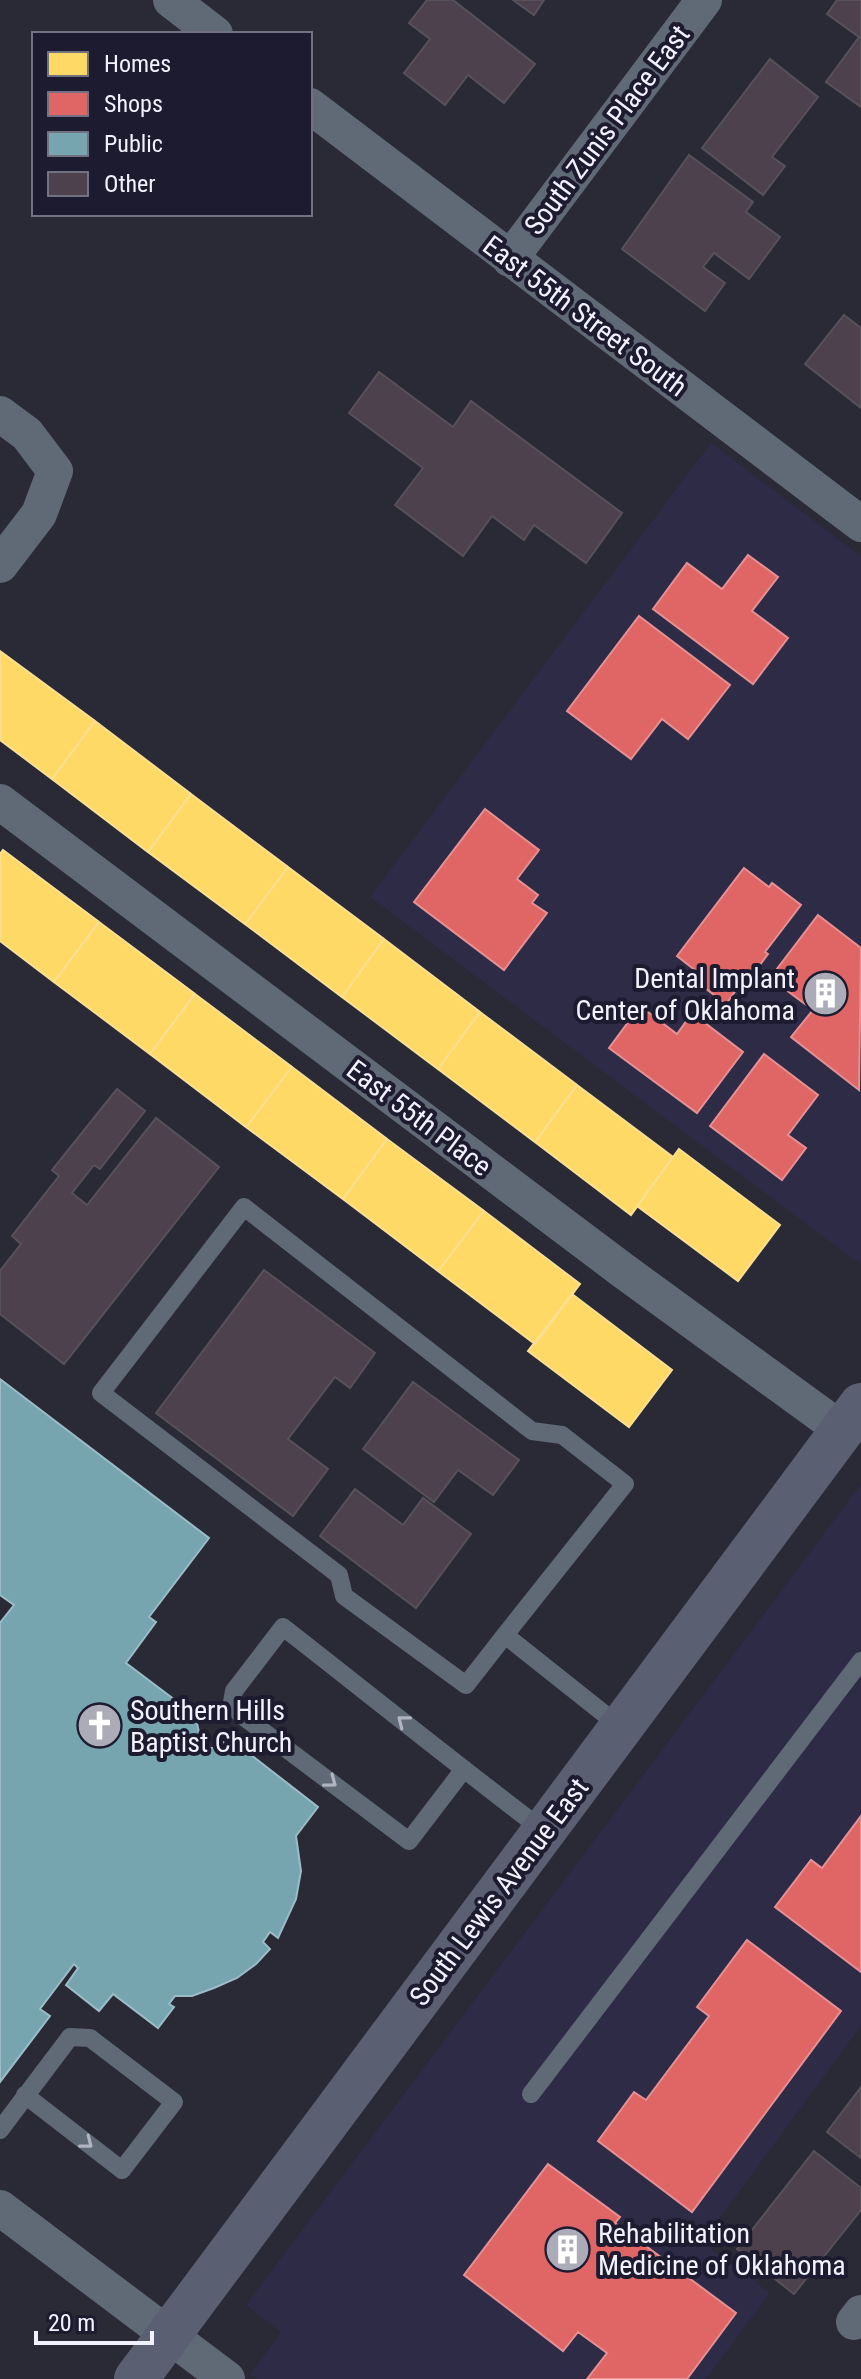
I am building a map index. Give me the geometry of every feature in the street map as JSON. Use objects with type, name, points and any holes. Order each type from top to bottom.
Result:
[{"type":"main road","name":"South Lewis Avenue East","points":[[136,2379],[851,1417]]},
{"type":"street","points":[[171,0],[212,32]]},
{"type":"street","name":"South Zunis Place East","points":[[510,259],[704,0]]},
{"type":"street","name":"East 55th Street South","points":[[312,108],[861,524]]},
{"type":"street","points":[[0,414],[27,434],[55,471],[39,514],[0,565]]},
{"type":"street","name":"East 55th Place","points":[[0,802],[621,1269],[851,1417]]},
{"type":"street","points":[[0,2208],[227,2379]]},
{"type":"lane","points":[[244,1207],[532,1431],[562,1435],[625,1484],[505,1635],[466,1685],[344,1596],[339,1575],[101,1393],[244,1207]]},
{"type":"lane","points":[[464,1769],[409,1841],[240,1714],[232,1702],[234,1691],[283,1627],[544,1831]]},
{"type":"lane","points":[[505,1635],[622,1728]]},
{"type":"lane","points":[[531,2094],[861,1661]]},
{"type":"lane","points":[[0,2130],[25,2095],[70,2037],[90,2038],[174,2102],[122,2170],[25,2095]]},
{"type":"shaded area","points":[[711,443],[861,556],[861,1265],[370,897]]},
{"type":"shaded area","points":[[861,1484],[861,2026],[702,2242],[770,2293],[706,2379],[257,2379],[250,2374],[281,2332],[246,2305]]},
{"type":"building: Homes","points":[[0,651],[95,721],[52,779],[0,740]]},
{"type":"building: Homes","points":[[95,721],[191,794],[148,852],[52,779]]},
{"type":"building: Homes","points":[[191,794],[288,867],[245,924],[148,852]]},
{"type":"building: Homes","points":[[3,850],[99,922],[54,982],[0,941],[0,854]]},
{"type":"building: Homes","points":[[288,867],[384,939],[342,997],[245,924]]},
{"type":"building: Homes","points":[[99,922],[195,994],[150,1054],[54,982]]},
{"type":"building: Homes","points":[[384,939],[480,1012],[438,1069],[342,997]]},
{"type":"building: Homes","points":[[195,994],[292,1067],[246,1127],[150,1054]]},
{"type":"building: Homes","points":[[480,1012],[577,1085],[535,1142],[438,1069]]},
{"type":"building: Homes","points":[[292,1067],[387,1139],[343,1199],[246,1127]]},
{"type":"building: Homes","points":[[577,1085],[673,1157],[631,1215],[535,1142]]},
{"type":"building: Homes","points":[[387,1139],[484,1211],[438,1271],[343,1199]]},
{"type":"building: Homes","points":[[679,1149],[780,1225],[738,1281],[637,1206]]},
{"type":"building: Homes","points":[[484,1211],[580,1284],[535,1344],[438,1271]]},
{"type":"building: Homes","points":[[572,1294],[672,1370],[629,1427],[528,1351]]},
{"type":"building: Shops","points":[[748,555],[778,577],[752,611],[788,638],[753,684],[653,609],[687,563],[722,589]]},
{"type":"building: Shops","points":[[639,616],[730,685],[688,739],[662,719],[631,759],[567,711]]},
{"type":"building: Shops","points":[[485,809],[539,850],[517,879],[538,895],[532,903],[547,913],[504,970],[414,902]]},
{"type":"building: Shops","points":[[744,868],[769,887],[772,883],[801,905],[765,952],[768,954],[745,985],[742,982],[726,1004],[701,985],[705,978],[677,956]]},
{"type":"building: Shops","name":"Dental Implant Center of Oklahoma","points":[[818,915],[861,948],[859,1090],[791,1037],[813,1010],[770,978]]},
{"type":"building: Shops","points":[[640,1006],[677,1034],[692,1013],[743,1052],[697,1113],[609,1048]]},
{"type":"building: Shops","points":[[764,1054],[818,1095],[788,1135],[806,1148],[782,1180],[710,1126]]},
{"type":"building: Shops","points":[[861,1816],[861,1972],[775,1907],[811,1860],[822,1868]]},
{"type":"building: Shops","points":[[747,1940],[841,2011],[692,2212],[598,2141],[634,2092],[646,2100],[709,2016],[697,2007]]},
{"type":"building: Shops","name":"Rehabilitation Medicine of Oklahoma","points":[[548,2164],[620,2217],[615,2223],[736,2313],[687,2379],[587,2379],[607,2353],[578,2332],[563,2351],[464,2275]]},
{"type":"building: Public","name":"Southern Hills Baptist Church","points":[[0,1379],[209,1538],[149,1617],[156,1622],[126,1663],[195,1715],[203,1749],[220,1747],[228,1737],[318,1807],[296,1836],[301,1871],[296,1899],[278,1938],[270,1932],[263,1942],[270,1949],[256,1964],[237,1978],[214,1988],[192,1996],[175,1996],[169,2004],[174,2007],[158,2028],[113,1994],[99,2011],[66,1985],[78,1968],[74,1964],[40,2009],[50,2016],[0,2082],[0,1623],[14,1605],[0,1595]]},
{"type":"building: Other","points":[[427,0],[453,0],[535,64],[504,103],[468,75],[445,105],[404,73],[430,39],[409,23]]},
{"type":"building: Other","points":[[513,0],[544,0],[534,15]]},
{"type":"building: Other","points":[[837,0],[861,0],[861,107],[826,82],[859,37],[827,14]]},
{"type":"building: Other","points":[[770,59],[818,97],[772,157],[785,166],[763,195],[702,148]]},
{"type":"building: Other","points":[[689,155],[753,202],[746,212],[780,237],[749,279],[714,253],[703,267],[725,283],[705,311],[622,249]]},
{"type":"building: Other","points":[[844,315],[861,328],[861,408],[805,364]]},
{"type":"building: Other","points":[[379,372],[453,427],[471,401],[622,513],[586,563],[534,525],[524,540],[492,516],[463,556],[395,505],[423,468],[349,413]]},
{"type":"building: Other","points":[[117,1089],[145,1111],[100,1169],[94,1165],[72,1193],[87,1205],[156,1118],[219,1167],[64,1364],[0,1314],[0,1271],[21,1244],[12,1236],[59,1176],[52,1170]]},
{"type":"building: Other","points":[[264,1270],[375,1353],[350,1388],[335,1377],[288,1439],[328,1469],[293,1516],[156,1413]]},
{"type":"building: Other","points":[[413,1382],[519,1460],[493,1495],[458,1470],[434,1502],[363,1449]]},
{"type":"building: Other","points":[[355,1489],[403,1525],[423,1498],[471,1534],[416,1608],[320,1536]]},
{"type":"building: Other","points":[[861,2087],[861,2158],[827,2132]]},
{"type":"building: Other","points":[[814,2151],[861,2188],[861,2210],[794,2294],[737,2249]]},
{"type":"place","name":"Dental Implant Center of Oklahoma","points":[[826,994]]},
{"type":"place","name":"Southern Hills Baptist Church","points":[[99,1726]]},
{"type":"place","name":"Rehabilitation Medicine of Oklahoma","points":[[567,2249]]}]
